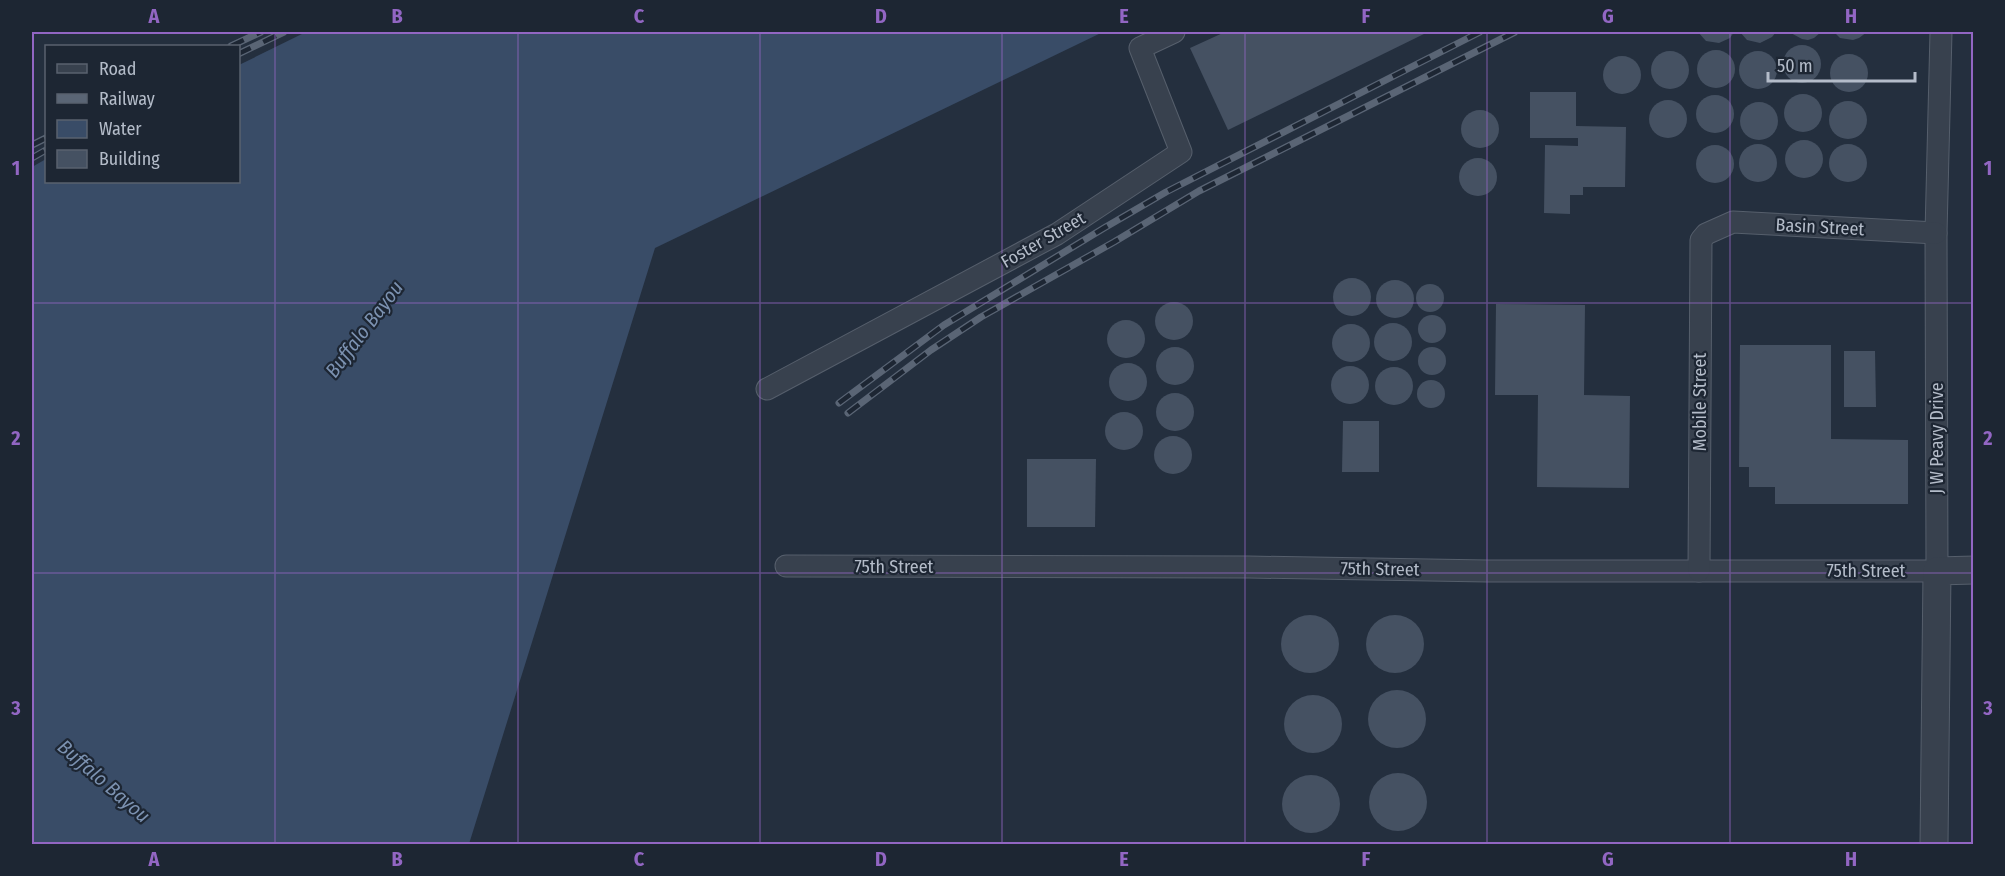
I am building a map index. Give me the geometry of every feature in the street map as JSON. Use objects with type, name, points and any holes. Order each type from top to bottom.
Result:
[{"type":"street","name":"Foster Street","points":[[767,389],[1057,234],[1181,152],[1140,48],[1174,32]]},
{"type":"street","name":"J W Peavy Drive","points":[[1934,844],[1937,571],[1936,233],[1941,32]]},
{"type":"street","name":"Basin Street","points":[[1706,234],[1733,222],[1936,233]]},
{"type":"street","name":"Mobile Street","points":[[1699,571],[1701,240],[1706,234]]},
{"type":"street","name":"75th Street","points":[[786,566],[1249,567],[1487,571],[1974,570]]},
{"type":"water","name":"Buffalo Bayou","points":[[306,32],[1103,32],[655,248],[469,844],[32,844],[32,167],[45,160],[45,183],[240,183],[240,65]]},
{"type":"building","points":[[1225,32],[1428,32],[1228,130],[1190,48]]},
{"type":"building","points":[[1698,32],[1734,32],[1730,38],[1719,43],[1706,41]]},
{"type":"building","points":[[1740,32],[1776,32],[1772,37],[1760,43],[1747,40]]},
{"type":"building","points":[[1789,32],[1821,32],[1808,40]]},
{"type":"building","points":[[1834,32],[1867,32],[1853,40],[1840,38]]},
{"type":"building","points":[[1802,45],[1816,50],[1821,64],[1816,78],[1802,83],[1788,78],[1783,64],[1788,50]]},
{"type":"building","points":[[1716,50],[1730,55],[1735,69],[1730,83],[1716,88],[1702,83],[1697,69],[1702,55]]},
{"type":"building","points":[[1670,51],[1684,56],[1689,70],[1684,84],[1670,89],[1656,84],[1651,70],[1656,56]]},
{"type":"building","points":[[1758,51],[1772,56],[1777,70],[1772,84],[1758,89],[1744,84],[1739,70],[1744,56]]},
{"type":"building","points":[[1849,54],[1863,59],[1868,73],[1863,87],[1849,92],[1835,87],[1830,73],[1835,59]]},
{"type":"building","points":[[1622,56],[1636,61],[1641,75],[1636,89],[1622,94],[1608,89],[1603,75],[1608,61]]},
{"type":"building","points":[[1530,92],[1576,92],[1576,126],[1626,127],[1625,187],[1583,187],[1583,195],[1570,195],[1570,214],[1544,213],[1545,145],[1578,146],[1578,138],[1530,138]]},
{"type":"building","points":[[1803,94],[1817,99],[1822,113],[1817,127],[1803,132],[1789,127],[1784,113],[1789,99]]},
{"type":"building","points":[[1715,95],[1729,100],[1734,114],[1729,128],[1715,133],[1701,128],[1696,114],[1701,100]]},
{"type":"building","points":[[1668,100],[1682,105],[1687,119],[1682,133],[1668,138],[1654,133],[1649,119],[1654,105]]},
{"type":"building","points":[[1848,101],[1862,106],[1867,120],[1862,134],[1848,139],[1834,134],[1829,120],[1834,106]]},
{"type":"building","points":[[1759,102],[1773,107],[1778,121],[1773,135],[1759,140],[1745,135],[1740,121],[1745,107]]},
{"type":"building","points":[[1480,110],[1494,115],[1499,129],[1494,143],[1480,148],[1466,143],[1461,129],[1466,115]]},
{"type":"building","points":[[1804,140],[1818,145],[1823,159],[1818,173],[1804,178],[1790,173],[1785,159],[1790,145]]},
{"type":"building","points":[[1758,144],[1772,149],[1777,163],[1772,177],[1758,182],[1744,177],[1739,163],[1744,149]]},
{"type":"building","points":[[1848,144],[1862,149],[1867,163],[1862,177],[1848,182],[1834,177],[1829,163],[1834,149]]},
{"type":"building","points":[[1715,145],[1729,150],[1734,164],[1729,178],[1715,183],[1701,178],[1696,164],[1701,150]]},
{"type":"building","points":[[1478,158],[1492,163],[1497,177],[1492,191],[1478,196],[1464,191],[1459,177],[1464,163]]},
{"type":"building","points":[[1352,278],[1366,283],[1371,297],[1366,311],[1352,316],[1338,311],[1333,297],[1338,283]]},
{"type":"building","points":[[1395,280],[1409,285],[1414,299],[1409,313],[1395,318],[1381,313],[1376,299],[1381,285]]},
{"type":"building","points":[[1430,284],[1440,288],[1444,298],[1440,308],[1430,312],[1420,308],[1416,298],[1420,288]]},
{"type":"building","points":[[1174,302],[1188,307],[1193,321],[1188,335],[1174,340],[1160,335],[1155,321],[1160,307]]},
{"type":"building","points":[[1496,304],[1585,305],[1584,395],[1630,396],[1629,488],[1537,487],[1538,395],[1495,395]]},
{"type":"building","points":[[1432,315],[1442,319],[1446,329],[1442,339],[1432,343],[1422,339],[1418,329],[1422,319]]},
{"type":"building","points":[[1126,320],[1140,325],[1145,339],[1140,353],[1126,358],[1112,353],[1107,339],[1112,325]]},
{"type":"building","points":[[1393,323],[1407,328],[1412,342],[1407,356],[1393,361],[1379,356],[1374,342],[1379,328]]},
{"type":"building","points":[[1351,324],[1365,329],[1370,343],[1365,357],[1351,362],[1337,357],[1332,343],[1337,329]]},
{"type":"building","points":[[1740,345],[1831,345],[1831,439],[1908,440],[1908,504],[1775,504],[1775,487],[1749,487],[1749,467],[1739,467]]},
{"type":"building","points":[[1175,347],[1189,352],[1194,366],[1189,380],[1175,385],[1161,380],[1156,366],[1161,352]]},
{"type":"building","points":[[1432,347],[1442,351],[1446,361],[1442,371],[1432,375],[1422,371],[1418,361],[1422,351]]},
{"type":"building","points":[[1844,351],[1875,351],[1876,407],[1844,407]]},
{"type":"building","points":[[1128,363],[1142,368],[1147,382],[1142,396],[1128,401],[1114,396],[1109,382],[1114,368]]},
{"type":"building","points":[[1350,366],[1364,371],[1369,385],[1364,399],[1350,404],[1336,399],[1331,385],[1336,371]]},
{"type":"building","points":[[1394,367],[1408,372],[1413,386],[1408,400],[1394,405],[1380,400],[1375,386],[1380,372]]},
{"type":"building","points":[[1431,380],[1441,384],[1445,394],[1441,404],[1431,408],[1421,404],[1417,394],[1421,384]]},
{"type":"building","points":[[1175,393],[1189,398],[1194,412],[1189,426],[1175,431],[1161,426],[1156,412],[1161,398]]},
{"type":"building","points":[[1124,412],[1138,417],[1143,431],[1138,445],[1124,450],[1110,445],[1105,431],[1110,417]]},
{"type":"building","points":[[1343,421],[1379,421],[1379,472],[1342,472]]},
{"type":"building","points":[[1173,436],[1187,441],[1192,455],[1187,469],[1173,474],[1159,469],[1154,455],[1159,441]]},
{"type":"building","points":[[1027,459],[1096,459],[1095,527],[1027,527]]},
{"type":"building","points":[[1310,615],[1321,617],[1331,623],[1337,633],[1339,644],[1337,655],[1331,665],[1321,671],[1310,673],[1299,671],[1289,665],[1283,655],[1281,644],[1283,633],[1289,623],[1299,617]]},
{"type":"building","points":[[1395,615],[1406,617],[1416,623],[1422,633],[1424,644],[1422,655],[1416,665],[1406,671],[1395,673],[1384,671],[1374,665],[1368,655],[1366,644],[1368,633],[1374,623],[1384,617]]},
{"type":"building","points":[[1397,690],[1408,692],[1421,703],[1426,719],[1424,730],[1413,743],[1397,748],[1386,746],[1373,735],[1368,719],[1370,708],[1381,695]]},
{"type":"building","points":[[1313,695],[1324,697],[1337,708],[1342,724],[1340,735],[1329,748],[1313,753],[1302,751],[1289,740],[1284,724],[1286,713],[1297,700]]},
{"type":"building","points":[[1398,773],[1409,775],[1419,781],[1425,791],[1427,802],[1425,813],[1419,823],[1409,829],[1398,831],[1387,829],[1377,823],[1371,813],[1369,802],[1371,791],[1377,781],[1387,775]]},
{"type":"building","points":[[1311,775],[1322,777],[1332,783],[1338,793],[1340,804],[1338,815],[1332,825],[1322,831],[1311,833],[1300,831],[1290,825],[1284,815],[1282,804],[1284,793],[1290,783],[1300,777]]},
{"type":"railway","points":[[233,45],[261,32]]},
{"type":"railway","points":[[240,53],[284,32]]},
{"type":"railway","points":[[839,403],[944,325],[1166,192],[1480,32]]},
{"type":"railway","points":[[848,413],[931,350],[981,317],[1199,191],[1515,32]]},
{"type":"railway","points":[[32,145],[45,138]]},
{"type":"railway","points":[[32,158],[45,151]]}]
